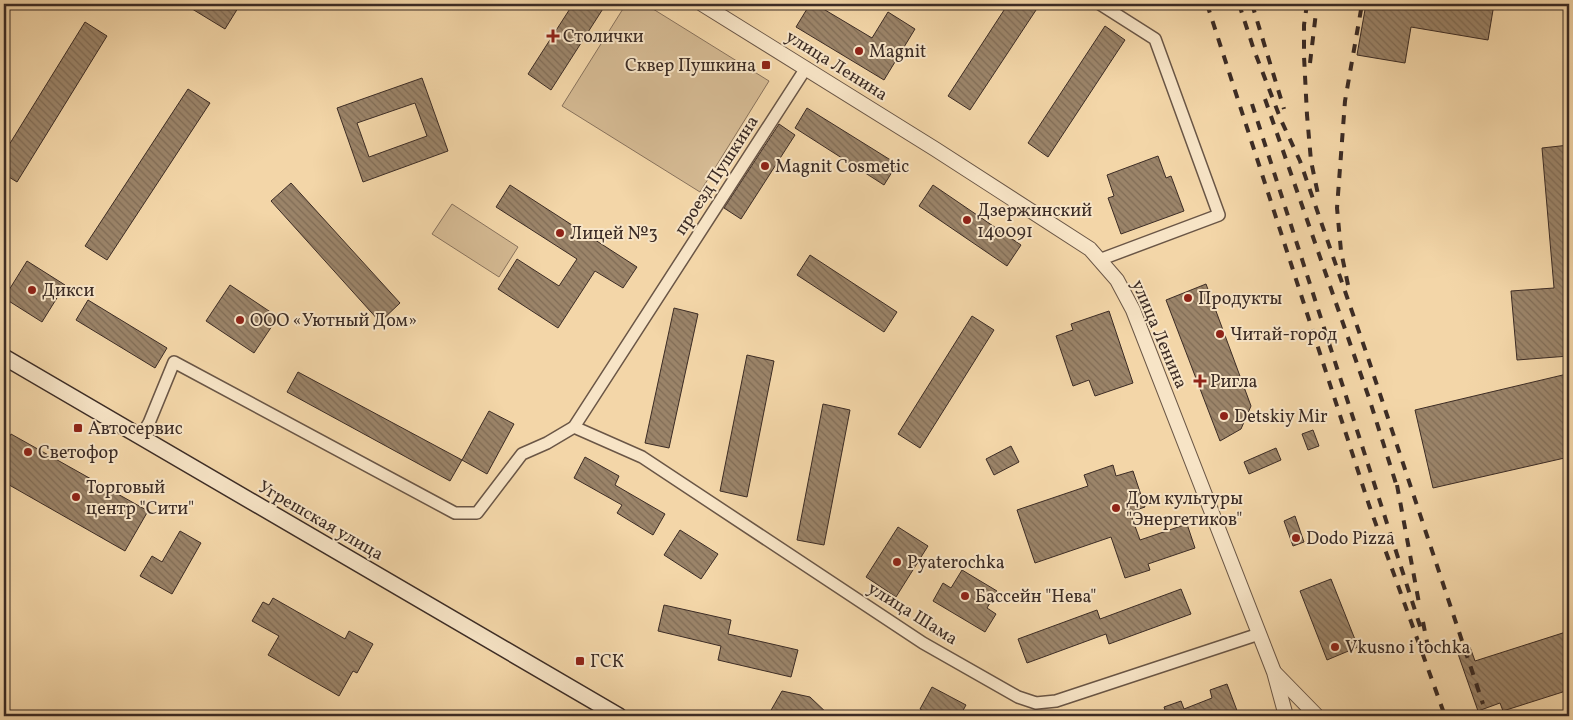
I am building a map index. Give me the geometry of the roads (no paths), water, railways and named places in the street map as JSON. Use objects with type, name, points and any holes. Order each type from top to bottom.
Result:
[{"type":"main road","name":"Угрешская улица","points":[[4,356],[619,716]]},
{"type":"street","name":"улица Ленина","points":[[702,4],[936,149],[1081,243],[1090,249],[1117,280],[1132,310],[1274,672],[1286,716]]},
{"type":"street","points":[[1099,260],[1218,215],[1155,39],[1100,4]]},
{"type":"street","name":"проезд Пушкина","points":[[574,427],[806,68]]},
{"type":"street","points":[[141,436],[150,423],[174,362],[455,513],[477,513],[522,454],[574,427]]},
{"type":"street","name":"улица Шама","points":[[574,427],[642,457],[923,642],[1018,697],[1036,703],[1056,701],[1259,634]]},
{"type":"street","name":"улица Ленина","points":[[1274,672],[1317,716]]},
{"type":"railway","points":[[1207,4],[1369,505],[1445,716]]},
{"type":"railway","points":[[1239,4],[1254,50],[1281,120],[1300,161],[1366,352],[1483,704]]},
{"type":"railway","points":[[1252,4],[1284,109]]},
{"type":"railway","points":[[1307,4],[1304,25],[1307,115],[1311,161],[1319,199]]},
{"type":"railway","points":[[1310,63],[1317,4]]},
{"type":"railway","points":[[1348,285],[1341,251],[1337,208],[1345,101],[1362,4]]},
{"type":"railway","points":[[1265,99],[1369,398],[1398,490]]},
{"type":"railway","points":[[1252,104],[1421,629]]},
{"type":"railway","points":[[1397,485],[1419,603]]},
{"type":"railway","points":[[1423,622],[1430,657]]},
{"type":"place","name":"Столички","points":[[553,36]]},
{"type":"place","name":"Magnit","points":[[859,51]]},
{"type":"place","name":"Сквер Пушкина","points":[[766,65]]},
{"type":"place","name":"Magnit Cosmetic","points":[[765,166]]},
{"type":"place","name":"Дзержинский 140091","points":[[967,220]]},
{"type":"place","name":"Лицей №3","points":[[560,233]]},
{"type":"place","name":"Дикси","points":[[32,290]]},
{"type":"place","name":"Продукты","points":[[1188,298]]},
{"type":"place","name":"ООО «Уютный Дом»","points":[[240,320]]},
{"type":"place","name":"Читай-город","points":[[1220,334]]},
{"type":"place","name":"Ригла","points":[[1200,381]]},
{"type":"place","name":"Detskiy Mir","points":[[1224,416]]},
{"type":"place","name":"Автосервис","points":[[78,428]]},
{"type":"place","name":"Светофор","points":[[28,452]]},
{"type":"place","name":"Торговый центр \"Сити\"","points":[[76,497]]},
{"type":"place","name":"Дом культуры \"Энергетиков\"","points":[[1116,508]]},
{"type":"place","name":"Dodo Pizza","points":[[1296,538]]},
{"type":"place","name":"Pyaterochka","points":[[897,562]]},
{"type":"place","name":"Бассейн \"Нева\"","points":[[965,596]]},
{"type":"place","name":"Vkusno i tochka","points":[[1335,647]]},
{"type":"place","name":"ГСК","points":[[580,661]]}]
